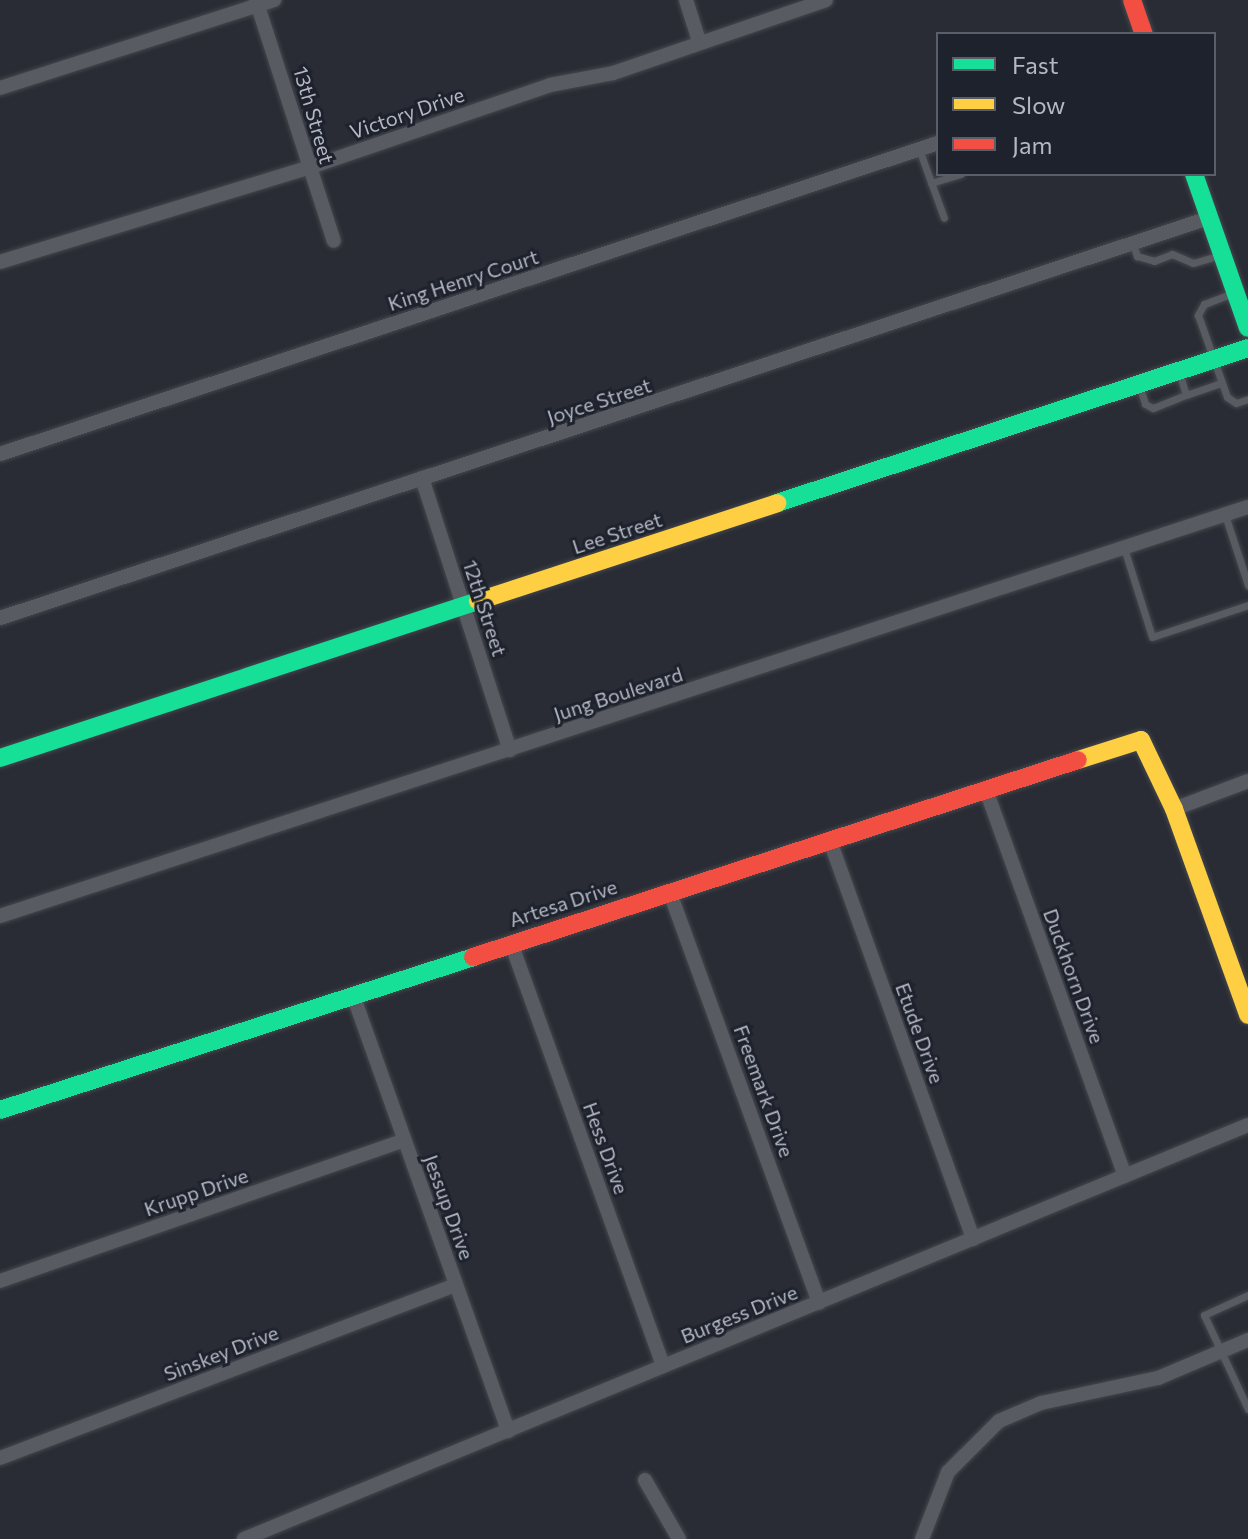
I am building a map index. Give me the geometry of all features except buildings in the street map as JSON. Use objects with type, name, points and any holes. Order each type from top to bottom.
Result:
[{"type":"main road","points":[[1133,2],[1143,32]]},
{"type":"main road","points":[[1195,176],[1248,328]]},
{"type":"main road","name":"Lee Street","points":[[0,758],[1248,348]]},
{"type":"main road","name":"Artesa Drive","points":[[0,1110],[1141,740],[1174,809]]},
{"type":"main road","points":[[1174,809],[1248,1015]]},
{"type":"street","points":[[0,88],[274,0]]},
{"type":"street","points":[[686,0],[699,41]]},
{"type":"street","name":"Victory Drive","points":[[0,262],[308,168],[550,85],[613,73],[826,0]]},
{"type":"street","name":"13th Street","points":[[257,3],[334,241]]},
{"type":"street","name":"King Henry Court","points":[[0,454],[936,144]]},
{"type":"street","name":"Joyce Street","points":[[0,618],[1209,218]]},
{"type":"street","name":"12th Street","points":[[422,478],[510,750]]},
{"type":"street","name":"Jung Boulevard","points":[[0,916],[1248,507]]},
{"type":"street","points":[[1174,809],[1248,781]]},
{"type":"street","name":"Duckhorn Drive","points":[[986,790],[1125,1176]]},
{"type":"street","name":"Etude Drive","points":[[830,841],[973,1239]]},
{"type":"street","name":"Freemark Drive","points":[[670,893],[819,1303]]},
{"type":"street","name":"Hess Drive","points":[[511,943],[663,1366]]},
{"type":"street","name":"Jessup Drive","points":[[353,995],[508,1431]]},
{"type":"street","name":"Burgess Drive","points":[[244,1539],[1248,1125]]},
{"type":"street","name":"Krupp Drive","points":[[0,1281],[404,1140]]},
{"type":"street","name":"Sinskey Drive","points":[[0,1458],[456,1285]]},
{"type":"street","points":[[922,1539],[948,1472],[999,1421],[1041,1403],[1136,1385],[1247,1342]]},
{"type":"street","points":[[645,1480],[679,1539]]},
{"type":"lane","points":[[919,149],[944,218]]},
{"type":"lane","points":[[931,183],[954,176]]},
{"type":"lane","points":[[1165,233],[1172,254]]},
{"type":"lane","points":[[1133,244],[1137,256],[1154,261],[1172,254],[1193,263],[1222,255]]},
{"type":"lane","points":[[1235,292],[1204,304],[1198,315],[1221,383],[1236,403],[1248,399]]},
{"type":"lane","points":[[1179,372],[1186,395]]},
{"type":"lane","points":[[1139,385],[1145,404],[1153,408],[1221,383]]},
{"type":"lane","points":[[1225,515],[1248,585]]},
{"type":"lane","points":[[1124,548],[1152,637],[1248,605]]},
{"type":"lane","points":[[1248,1295],[1204,1315],[1248,1409]]},
{"type":"traffic: fast","points":[[1195,176],[1248,328]]},
{"type":"traffic: fast","points":[[777,503],[1248,348]]},
{"type":"traffic: fast","points":[[0,758],[478,601]]},
{"type":"traffic: fast","points":[[0,1110],[473,957]]},
{"type":"traffic: slow","points":[[478,601],[777,503]]},
{"type":"traffic: slow","points":[[1078,760],[1141,740],[1174,809],[1248,1015]]},
{"type":"traffic: jam","points":[[1132,0],[1143,32]]},
{"type":"traffic: jam","points":[[473,957],[1078,760]]}]
